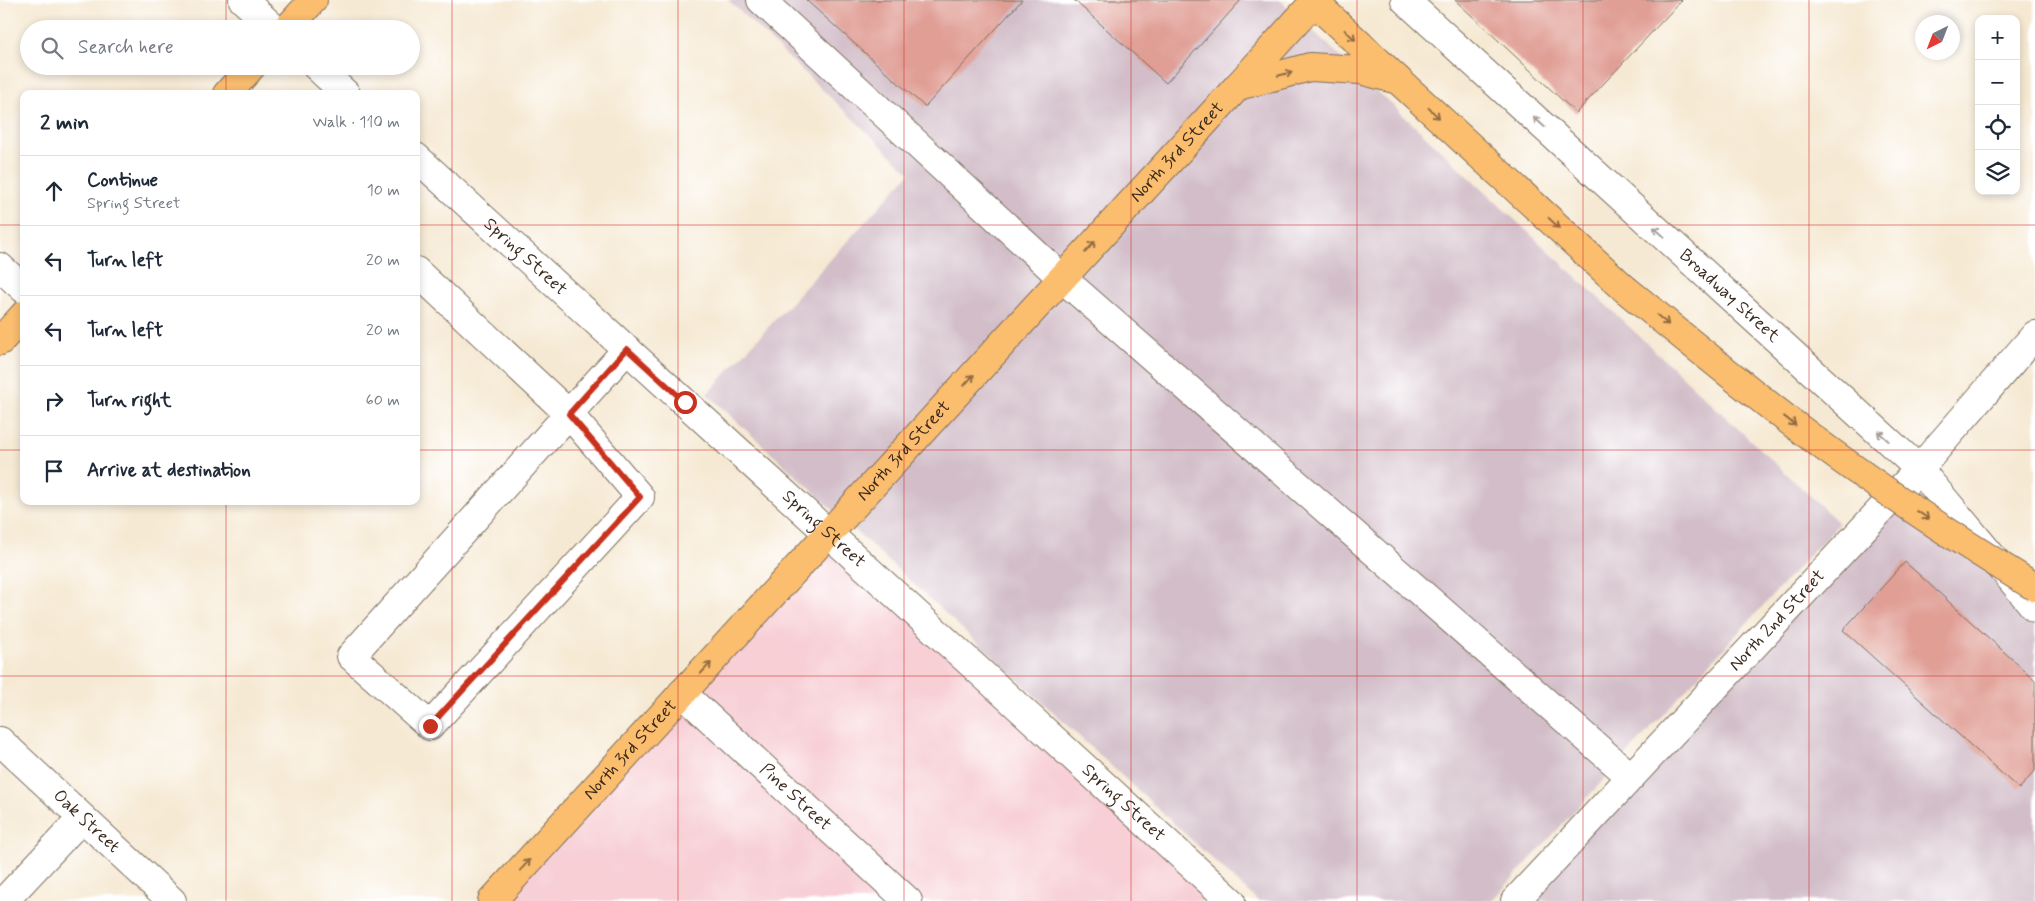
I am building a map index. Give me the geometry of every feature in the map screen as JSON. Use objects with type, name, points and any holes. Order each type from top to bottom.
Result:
[{"type":"main road","points":[[295,20],[313,0]]},
{"type":"main road","points":[[1314,1],[1625,289],[1712,361],[1801,430],[1900,500],[2035,587]]},
{"type":"main road","name":"North 3rd Street","points":[[492,901],[1314,1]]},
{"type":"main road","points":[[1238,86],[1310,68],[1360,70],[1398,80]]},
{"type":"main road","points":[[231,90],[244,75]]},
{"type":"main road","points":[[0,341],[20,319]]},
{"type":"street","points":[[243,0],[265,20]]},
{"type":"street","points":[[761,0],[1062,278],[1631,777]]},
{"type":"street","name":"Broadway Street","points":[[1405,0],[1919,469],[2035,608]]},
{"type":"street","points":[[326,75],[342,90]]},
{"type":"street","name":"Spring Street","points":[[420,161],[1231,901]]},
{"type":"street","points":[[0,267],[20,285]]},
{"type":"street","points":[[420,276],[569,414],[640,497],[430,726],[351,656],[569,414],[627,349]]},
{"type":"street","name":"North 2nd Street","points":[[1515,901],[1919,469],[2035,335]]},
{"type":"street","name":"Pine Street","points":[[682,693],[908,901]]},
{"type":"street","name":"Oak Street","points":[[0,741],[172,901]]},
{"type":"street","points":[[4,901],[82,818]]},
{"type":"shaded area","points":[[728,0],[1280,0],[1839,523],[1492,901],[1258,901],[707,394],[910,173]]},
{"type":"shaded area","points":[[1919,469],[2035,608],[2035,901],[1515,901]]},
{"type":"shaded area","points":[[829,533],[1231,901],[492,901]]},
{"type":"building","points":[[806,0],[1022,0],[925,107]]},
{"type":"building","points":[[1074,0],[1241,0],[1166,83]]},
{"type":"building","points":[[1455,0],[1682,0],[1576,113]]},
{"type":"building","points":[[1905,562],[2035,680],[2035,771],[2019,789],[1843,630]]},
{"type":"route","points":[[430,726],[640,497],[569,414],[627,349],[685,402]]}]
